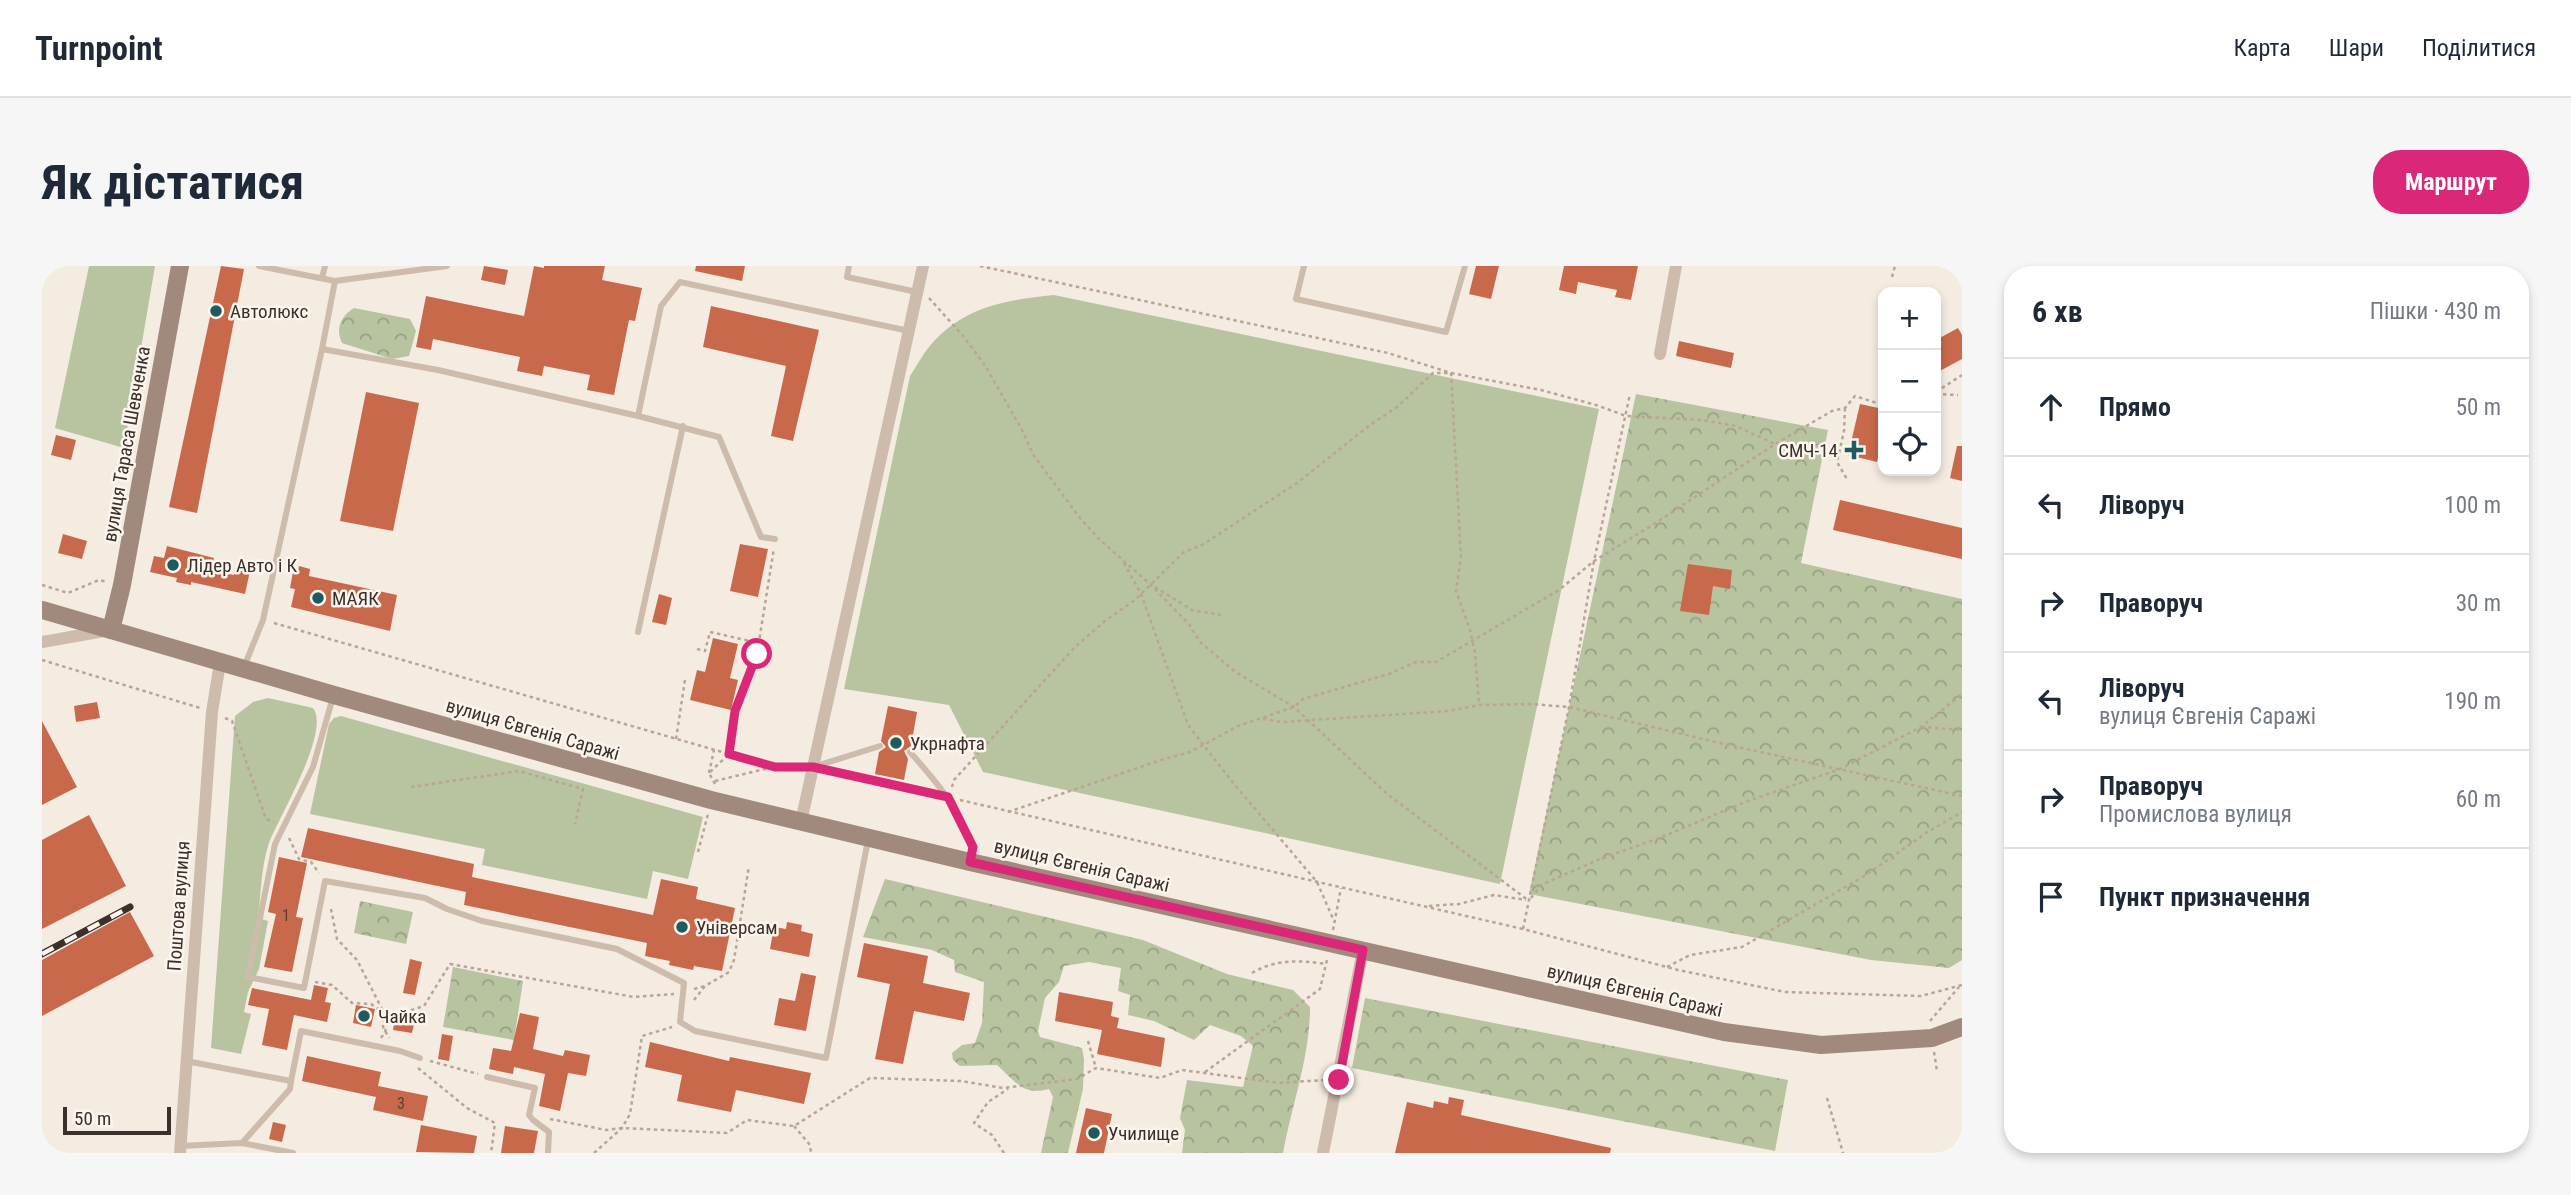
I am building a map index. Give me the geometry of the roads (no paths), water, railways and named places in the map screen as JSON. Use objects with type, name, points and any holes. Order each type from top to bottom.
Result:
[{"type":"main road","name":"вулиця Тараса Шевченка","points":[[111,629],[122,585],[180,266]]},
{"type":"main road","name":"вулиця Євгенія Саражі","points":[[42,610],[220,663],[711,800],[970,862],[1724,1032],[1821,1045],[1932,1038],[1962,1027]]},
{"type":"street","points":[[801,822],[923,266]]},
{"type":"street","points":[[1660,354],[1676,266]]},
{"type":"street","points":[[42,642],[111,629]]},
{"type":"street","name":"Поштова вулиця","points":[[176,1151],[186,1061],[212,712],[220,663]]},
{"type":"street","points":[[1323,1153],[1363,950]]},
{"type":"lane","points":[[259,266],[335,281],[447,266]]},
{"type":"lane","points":[[322,278],[324,266]]},
{"type":"lane","points":[[849,266],[847,277],[918,290]]},
{"type":"lane","points":[[1304,266],[1296,299],[1446,332],[1465,266]]},
{"type":"lane","points":[[243,669],[263,620],[335,281]]},
{"type":"lane","points":[[638,416],[662,306],[680,282],[909,331]]},
{"type":"lane","points":[[321,349],[438,370],[683,426],[719,437],[761,537],[775,539]]},
{"type":"lane","points":[[638,632],[683,426]]},
{"type":"lane","points":[[334,695],[313,766],[275,844],[248,977],[304,988],[325,881],[425,898],[482,921],[617,949],[684,983],[680,1022],[695,1031],[826,1058],[868,838]]},
{"type":"lane","points":[[813,767],[880,746]]},
{"type":"lane","points":[[910,752],[948,797],[973,847],[970,862]]},
{"type":"lane","points":[[242,1143],[290,1089],[301,1031],[420,1058]]},
{"type":"lane","points":[[186,1061],[291,1081]]},
{"type":"lane","points":[[486,1077],[535,1088],[529,1115],[549,1132],[548,1153]]},
{"type":"lane","points":[[176,1151],[242,1143],[293,1153]]},
{"type":"railway","points":[[42,954],[130,907]]},
{"type":"place","name":"Автолюкс","points":[[216,311]]},
{"type":"place","name":"СМЧ-14","points":[[1854,450]]},
{"type":"place","name":"Лідер Авто і К","points":[[173,565]]},
{"type":"place","name":"МАЯК","points":[[318,598]]},
{"type":"place","name":"Укрнафта","points":[[896,743]]},
{"type":"place","name":"Універсам","points":[[682,927]]},
{"type":"place","name":"Чайка","points":[[364,1016]]},
{"type":"place","name":"Училище","points":[[1094,1133]]}]
